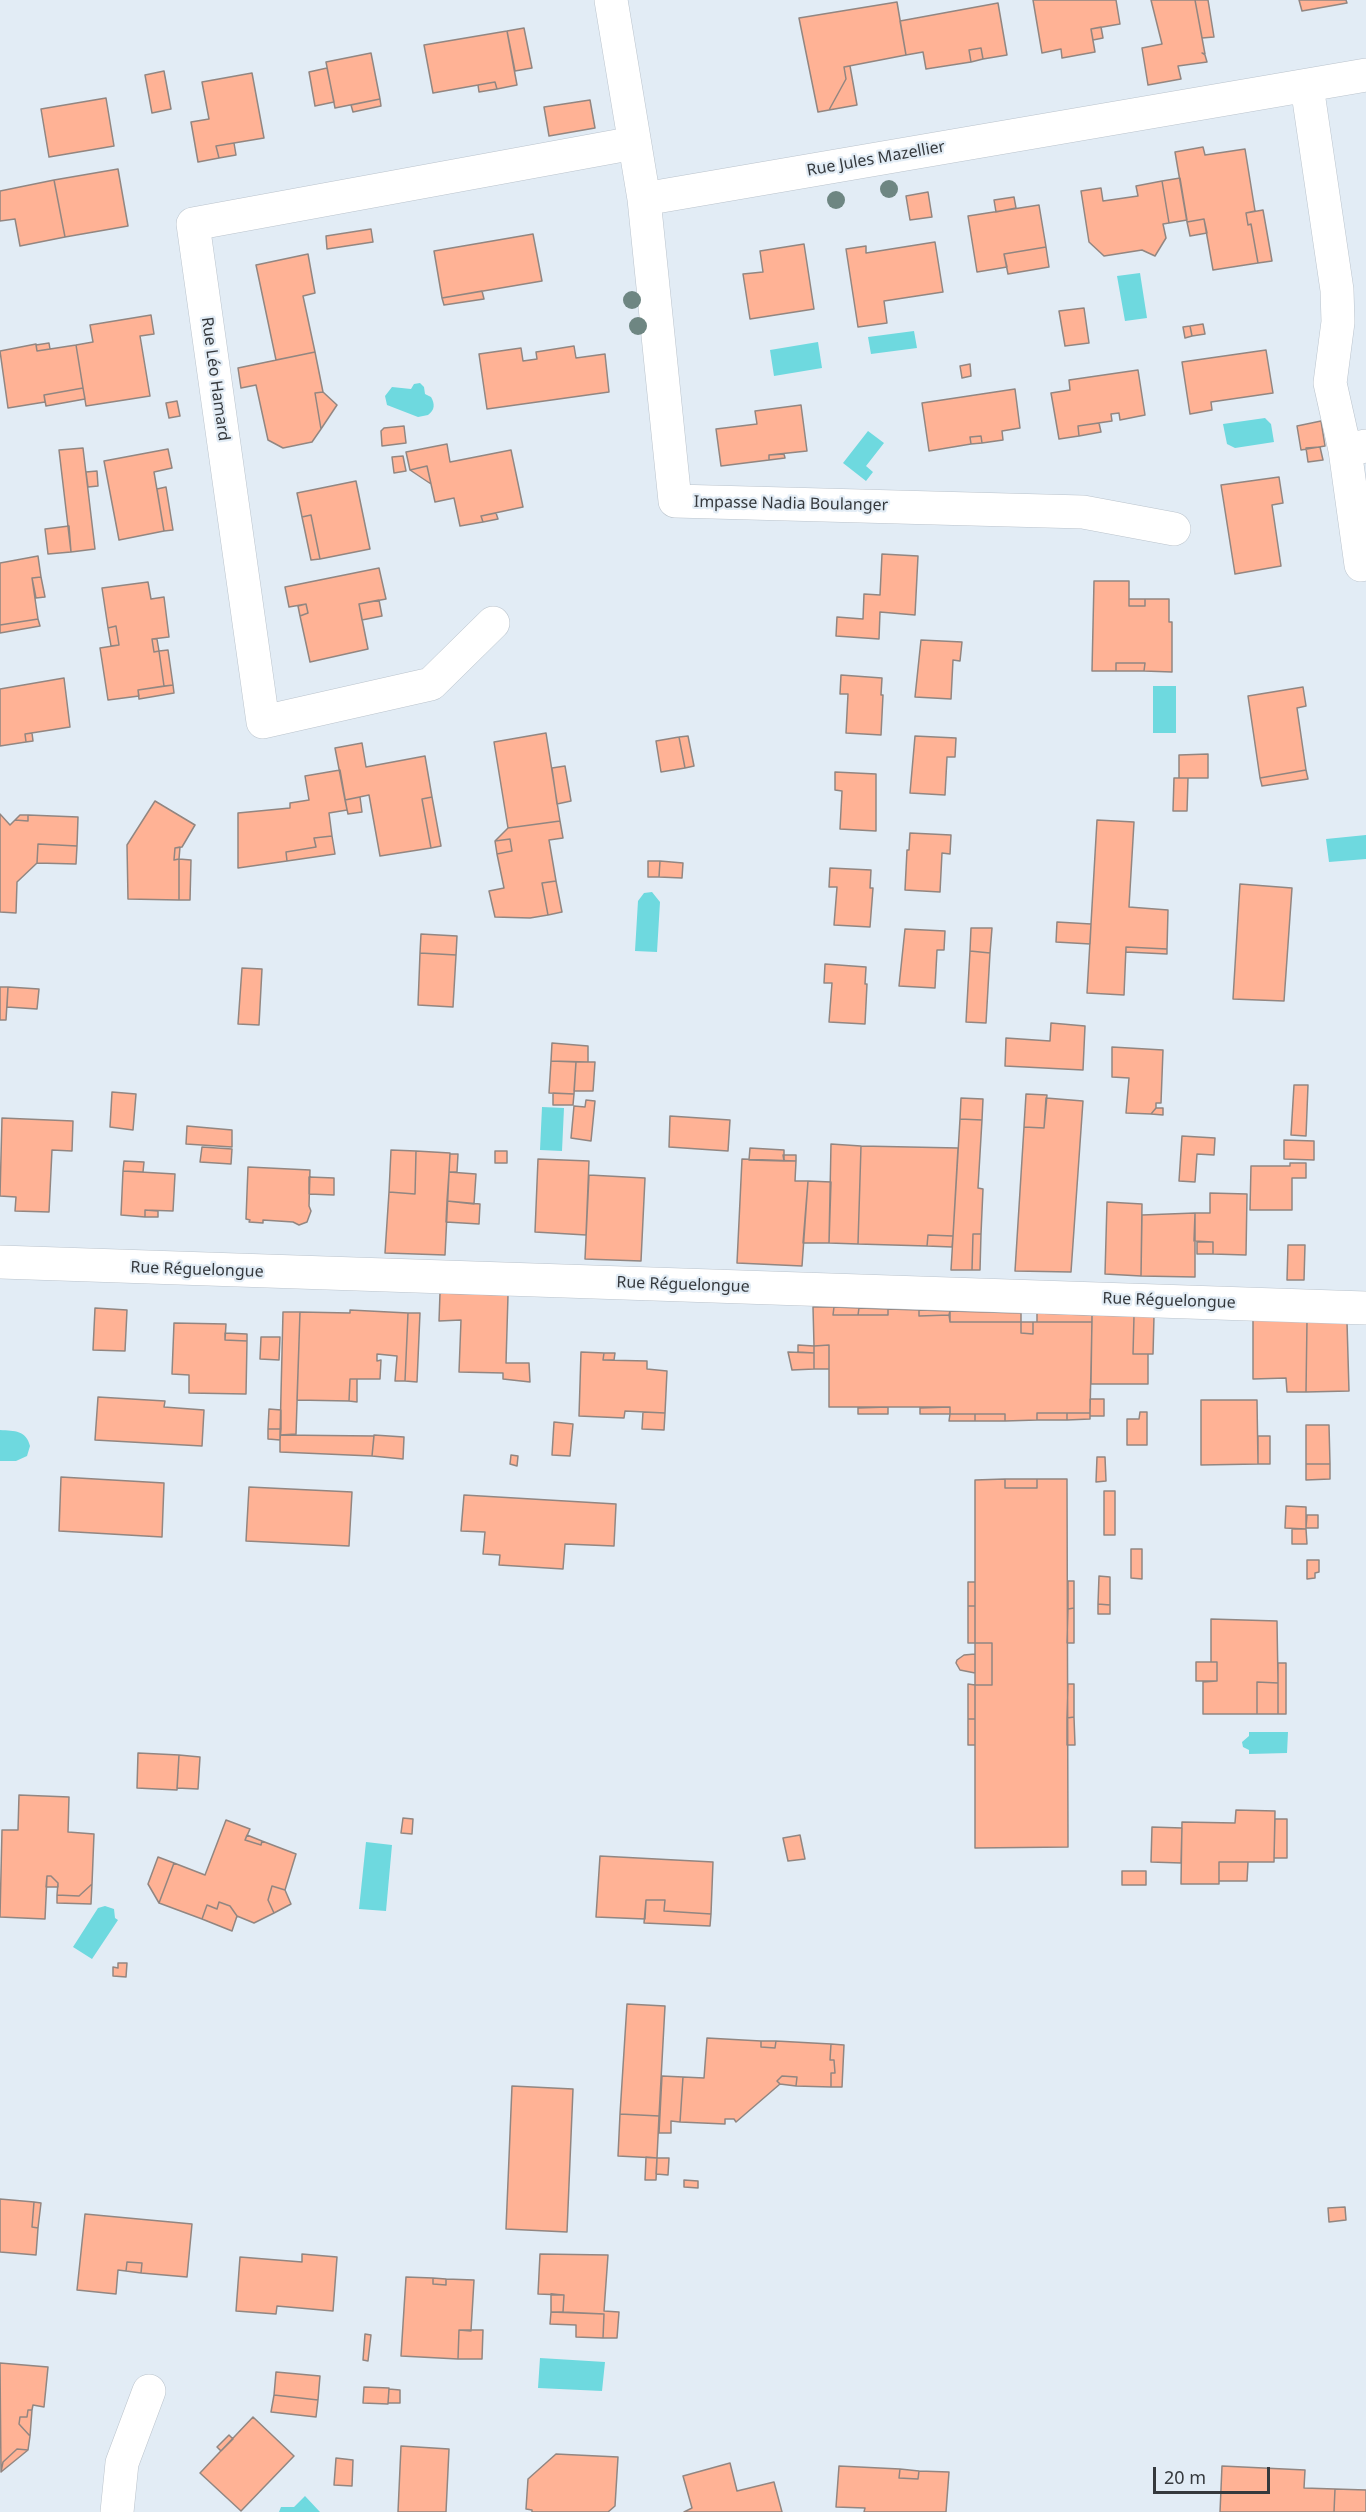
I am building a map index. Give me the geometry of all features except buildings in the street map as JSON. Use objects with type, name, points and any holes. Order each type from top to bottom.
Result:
[{"type":"street","points":[[611,0],[644,199]]},
{"type":"street","name":"Rue Jules Mazellier","points":[[644,199],[1366,75]]},
{"type":"street","points":[[1307,86],[1337,290],[1338,322],[1330,382],[1355,448],[1361,565]]},
{"type":"street","name":"Rue Léo Hamard","points":[[493,623],[431,684],[263,722],[193,225],[634,143]]},
{"type":"street","name":"Impasse Nadia Boulanger","points":[[644,199],[675,501],[1083,512],[1174,529]]},
{"type":"street","name":"Rue Réguelongue","points":[[0,1262],[1366,1308]]},
{"type":"street","points":[[117,2512],[122,2463],[149,2391]]},
{"type":"water","points":[[1140,273],[1147,318],[1125,321],[1117,276]]},
{"type":"water","points":[[914,331],[917,348],[871,354],[868,337]]},
{"type":"water","points":[[818,342],[822,368],[774,376],[770,350]]},
{"type":"water","points":[[420,383],[424,387],[425,394],[431,397],[433,402],[434,407],[428,415],[418,417],[387,405],[385,396],[392,387],[411,389],[414,384]]},
{"type":"water","points":[[1265,418],[1271,424],[1274,442],[1235,448],[1227,444],[1223,424]]},
{"type":"water","points":[[868,431],[884,443],[866,466],[873,472],[866,481],[843,463]]},
{"type":"water","points":[[1153,686],[1176,686],[1176,733],[1153,733]]},
{"type":"water","points":[[1366,835],[1366,859],[1329,862],[1326,839]]},
{"type":"water","points":[[652,892],[660,902],[657,952],[635,951],[638,901],[644,893]]},
{"type":"water","points":[[542,1107],[564,1108],[562,1151],[540,1150]]},
{"type":"water","points":[[0,1430],[23,1434],[30,1446],[27,1456],[16,1461],[0,1461]]},
{"type":"water","points":[[1249,1732],[1288,1732],[1287,1753],[1249,1754],[1249,1750],[1243,1747],[1242,1742],[1249,1736]]},
{"type":"water","points":[[366,1842],[392,1845],[386,1911],[359,1909]]},
{"type":"water","points":[[105,1906],[114,1909],[115,1918],[118,1920],[92,1959],[73,1947],[98,1908]]},
{"type":"water","points":[[540,2358],[605,2362],[602,2391],[538,2388]]},
{"type":"water","points":[[305,2496],[320,2512],[279,2512],[281,2507],[294,2507]]}]
